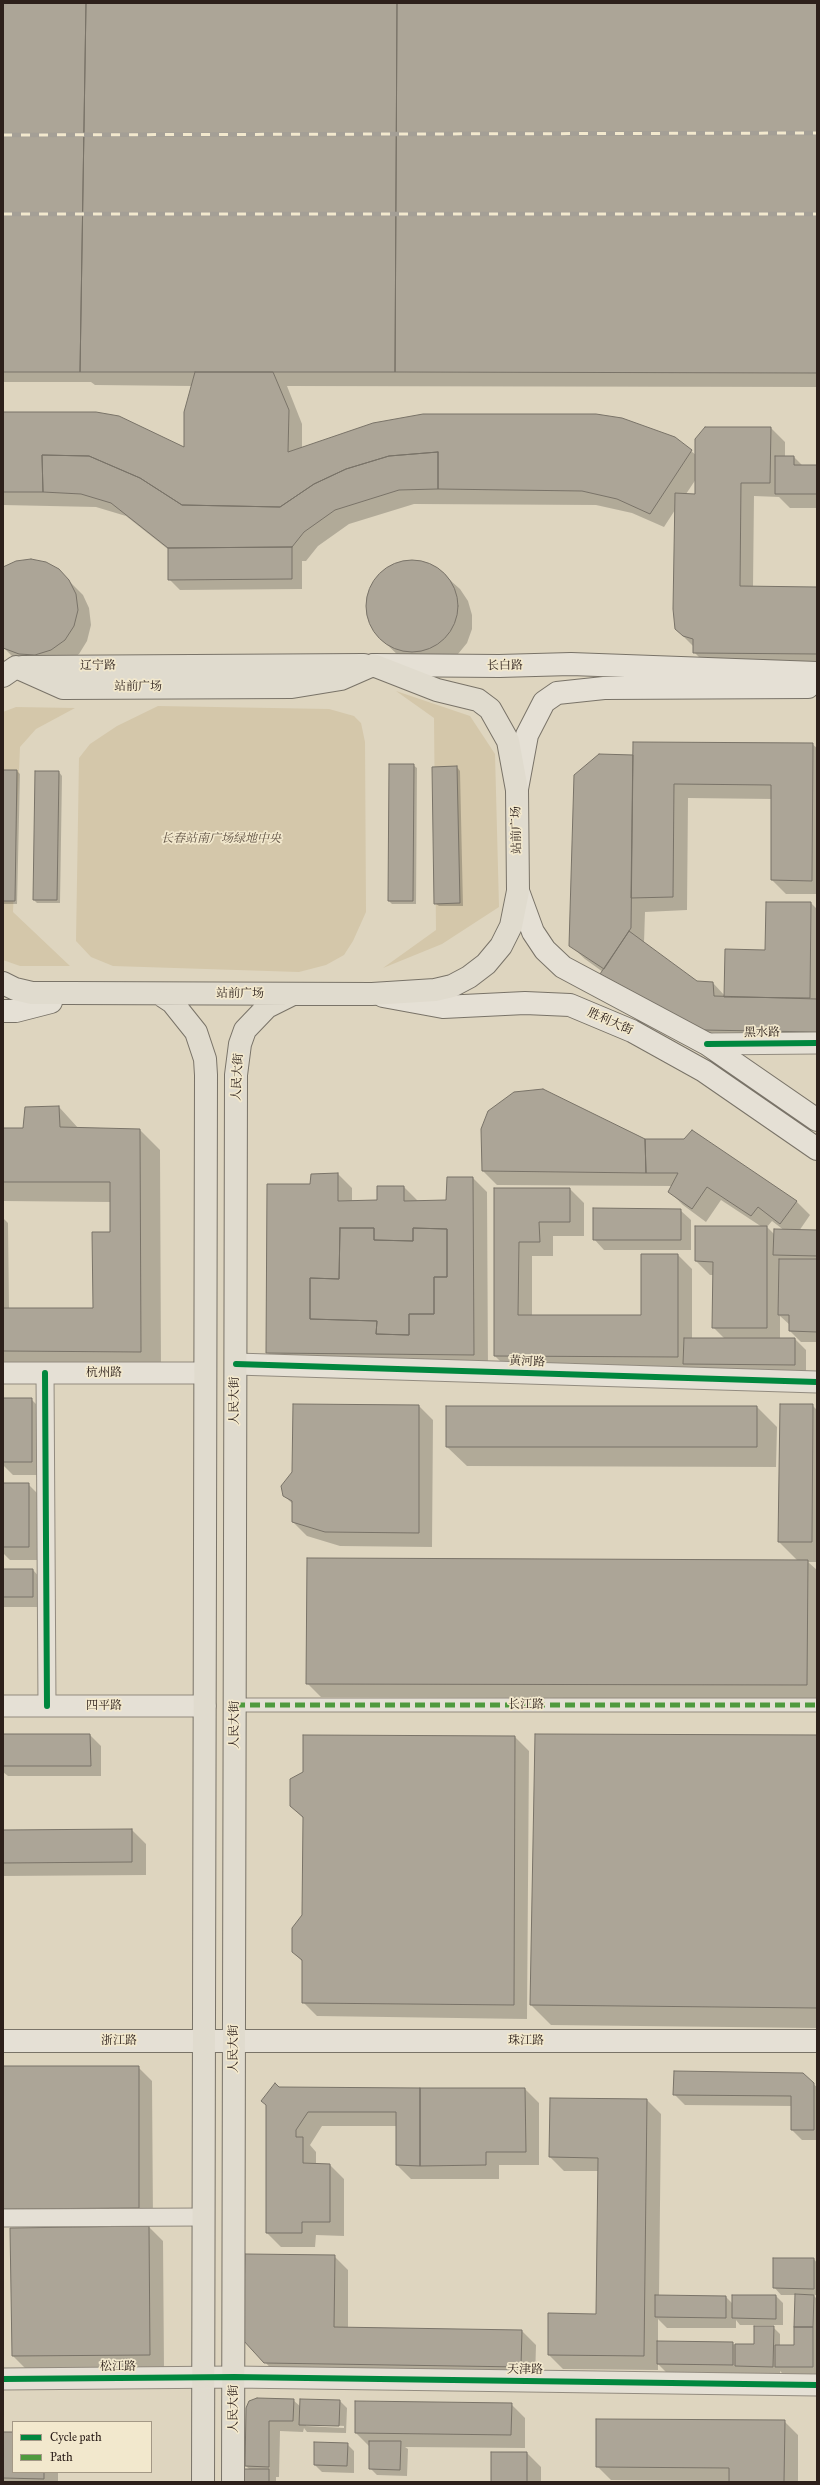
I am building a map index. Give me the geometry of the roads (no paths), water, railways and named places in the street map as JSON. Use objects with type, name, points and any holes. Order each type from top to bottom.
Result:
[{"type":"main road","name":"长白路","points":[[193,664],[499,666],[571,664],[817,673]]},
{"type":"main road","name":"辽宁路","points":[[7,670],[193,664]]},
{"type":"main road","name":"站前广场","points":[[3,983],[15,989],[32,992],[121,994],[372,994],[436,990],[452,986],[469,977],[486,964],[501,946],[511,926],[518,891],[517,790],[508,741],[490,709],[478,700],[437,690],[373,665],[341,679],[292,687],[63,688],[7,670]]},
{"type":"main road","points":[[517,790],[527,735],[544,702],[558,693],[604,688],[817,687]]},
{"type":"main road","name":"胜利大街","points":[[518,891],[533,932],[545,950],[563,967],[707,1044],[817,1120]]},
{"type":"main road","points":[[3,996],[31,1001],[93,1002],[121,994]]},
{"type":"main road","points":[[160,994],[172,1002],[196,1032],[204,1059],[205,1706],[203,2482]]},
{"type":"main road","name":"人民大街","points":[[234,2482],[237,1059],[245,1030],[267,1007],[293,994]]},
{"type":"main road","name":"胜利大街","points":[[372,994],[443,1007],[525,1003],[570,1005],[632,1031],[704,1070],[817,1149]]},
{"type":"main road","points":[[3,1011],[16,1011],[51,1002]]},
{"type":"main road","name":"浙江路","points":[[3,2041],[234,2040]]},
{"type":"main road","name":"珠江路","points":[[234,2040],[817,2041]]},
{"type":"street","name":"黑水路","points":[[707,1044],[817,1043]]},
{"type":"street","name":"黄河路","points":[[236,1364],[817,1382]]},
{"type":"street","name":"杭州路","points":[[3,1373],[205,1373]]},
{"type":"street","points":[[45,1373],[47,1706]]},
{"type":"street","name":"长江路","points":[[235,1705],[817,1705]]},
{"type":"street","name":"四平路","points":[[3,1706],[205,1706]]},
{"type":"street","points":[[3,2218],[204,2217]]},
{"type":"street","name":"松江路","points":[[3,2379],[234,2377]]},
{"type":"street","name":"天津路","points":[[234,2377],[817,2385]]},
{"type":"railway","points":[[3,135],[817,133]]},
{"type":"railway","points":[[3,214],[817,214]]},
{"type":"park label","name":"长春站南广场绿地中央","points":[[221,839]]}]
